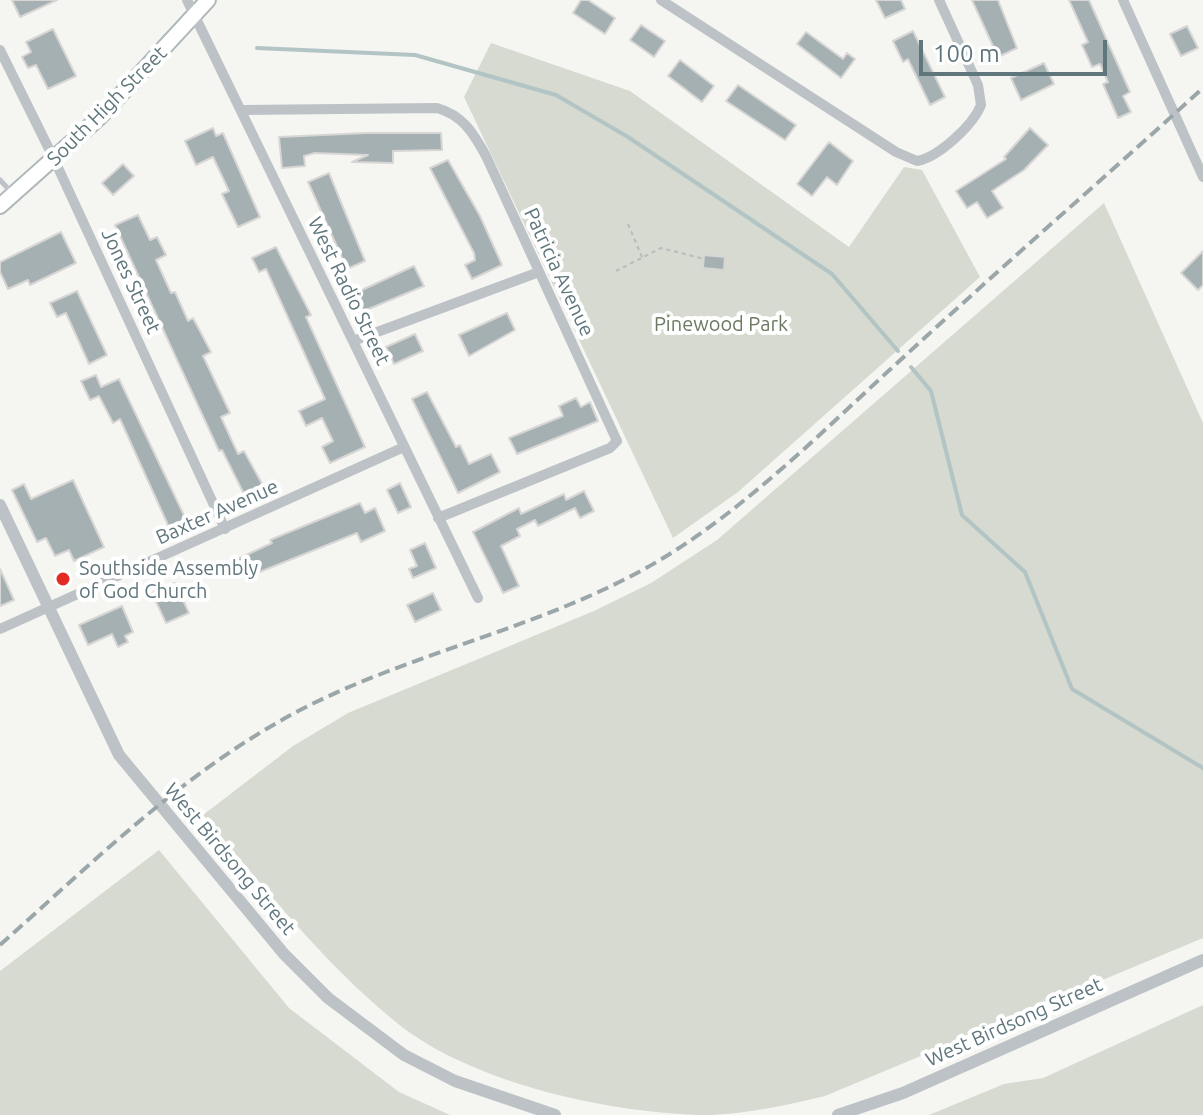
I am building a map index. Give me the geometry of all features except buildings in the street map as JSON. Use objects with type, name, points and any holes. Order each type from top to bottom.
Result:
[{"type":"main road","name":"South High Street","points":[[0,206],[121,95],[208,0]]},
{"type":"street","name":"West Radio Street","points":[[187,0],[478,598]]},
{"type":"street","points":[[661,0],[896,152],[917,161],[936,152],[974,118],[981,105],[978,85],[939,0]]},
{"type":"street","points":[[1123,0],[1203,177]]},
{"type":"street","name":"Jones Street","points":[[0,50],[3,62],[54,159],[225,529]]},
{"type":"street","name":"Patricia Avenue","points":[[242,110],[432,107],[461,120],[486,156],[616,443],[438,518]]},
{"type":"street","points":[[353,341],[539,272]]},
{"type":"street","name":"Baxter Avenue","points":[[0,629],[404,447]]},
{"type":"street","name":"West Birdsong Street","points":[[0,505],[119,755],[301,972],[357,1022],[395,1050],[446,1077],[530,1112],[555,1115]]},
{"type":"street","name":"West Birdsong Street","points":[[838,1115],[903,1093],[1203,960]]},
{"type":"lane","points":[[0,180],[13,195]]},
{"type":"path","points":[[628,224],[642,258]]},
{"type":"path","points":[[616,271],[664,247],[704,259]]},
{"type":"green space","name":"Pinewood Park","points":[[491,43],[630,91],[849,247],[904,167],[922,170],[980,277],[738,492],[673,538],[464,97]]},
{"type":"green space","points":[[1104,203],[1203,423],[1203,938],[825,1096],[769,1108],[712,1115],[633,1109],[547,1092],[504,1079],[464,1063],[397,1023],[344,975],[295,924],[203,815],[293,746],[348,713],[594,611],[651,583],[717,540]]},
{"type":"green space","points":[[159,850],[289,1008],[399,1092],[450,1115],[0,1115],[0,971]]},
{"type":"green space","points":[[1203,1005],[1203,1115],[929,1115],[1004,1084],[1043,1078]]},
{"type":"waterway","points":[[257,48],[415,55],[556,95],[628,137],[832,274],[898,351]]},
{"type":"waterway","points":[[911,367],[931,391],[962,515],[1025,572],[1072,689],[1203,768]]},
{"type":"railway","points":[[0,945],[149,813],[228,753],[270,727],[358,683],[586,598],[630,577],[705,530],[794,458],[1203,88]]},
{"type":"place","name":"Southside Assembly of God Church","points":[[63,579]]}]
